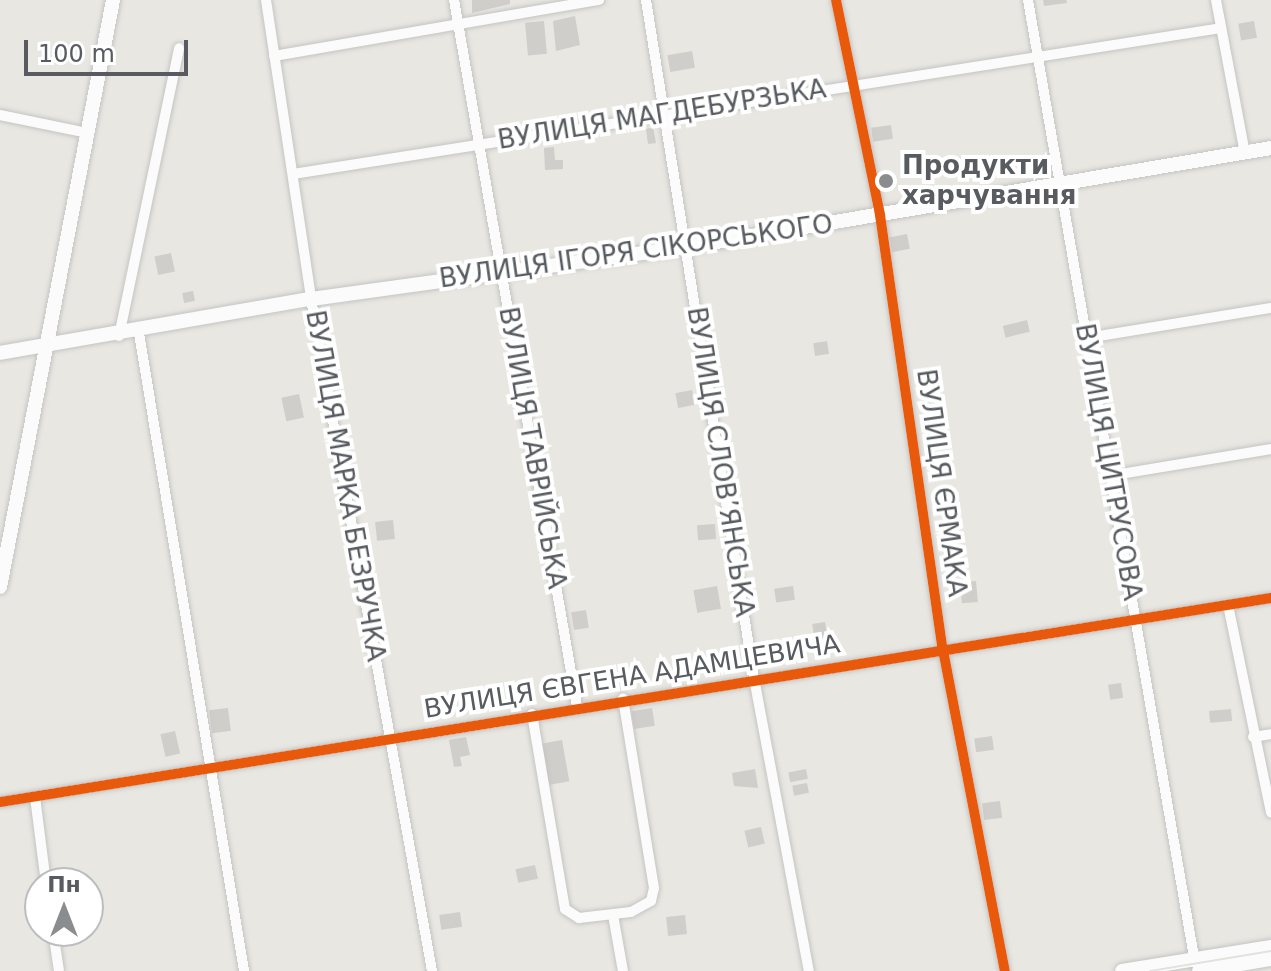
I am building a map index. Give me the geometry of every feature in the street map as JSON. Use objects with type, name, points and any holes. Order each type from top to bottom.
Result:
[{"type":"main road","points":[[0,587],[113,0]]},
{"type":"main road","name":"ВУЛИЦЯ ІГОРЯ СІКОРСЬКОГО","points":[[0,353],[139,333],[311,299],[687,247],[1271,148]]},
{"type":"main road","points":[[1196,967],[1271,947]]},
{"type":"main road","points":[[1122,971],[1271,959]]},
{"type":"street","name":"ВУЛИЦЯ МАРКА БЕЗРУЧКА","points":[[266,0],[311,299],[432,971]]},
{"type":"street","name":"ВУЛИЦЯ ТАВРІЙСЬКА","points":[[454,0],[577,706]]},
{"type":"street","points":[[274,56],[599,0]]},
{"type":"street","name":"ВУЛИЦЯ СЛОВ’ЯНСЬКА","points":[[646,0],[754,678],[809,971]]},
{"type":"street","name":"ВУЛИЦЯ ЄРМАКА","points":[[836,0],[850,87],[880,215],[943,650],[1005,971]]},
{"type":"street","name":"ВУЛИЦЯ ЦИТРУСОВА","points":[[1028,0],[1058,183],[1114,475],[1196,967]]},
{"type":"street","points":[[1216,0],[1245,153]]},
{"type":"street","name":"ВУЛИЦЯ МАГДЕБУРЗЬКА","points":[[293,174],[1221,28]]},
{"type":"street","points":[[119,336],[179,48]]},
{"type":"street","points":[[0,115],[88,133]]},
{"type":"street","points":[[1087,338],[1271,308]]},
{"type":"street","points":[[139,333],[208,768],[244,971]]},
{"type":"street","points":[[1114,475],[1271,449]]},
{"type":"street","name":"ВУЛИЦЯ ЄВГЕНА АДАМЦЕВИЧА","points":[[0,802],[577,706],[1271,598]]},
{"type":"street","points":[[1228,605],[1271,813]]},
{"type":"street","points":[[532,714],[565,909],[579,918],[613,915],[644,908],[654,888],[623,699]]},
{"type":"street","points":[[1253,737],[1271,734]]},
{"type":"street","points":[[35,797],[44,867]]},
{"type":"street","points":[[613,915],[623,971]]},
{"type":"street","points":[[55,947],[59,971]]},
{"type":"building","points":[[472,0],[510,0],[510,4],[472,13]]},
{"type":"building","points":[[1043,0],[1066,0],[1067,3],[1044,6]]},
{"type":"building","points":[[575,16],[580,45],[556,51],[553,21]]},
{"type":"building","points":[[544,21],[547,54],[528,56],[525,23]]},
{"type":"building","points":[[1254,21],[1257,38],[1241,41],[1238,24]]},
{"type":"building","points":[[692,51],[695,68],[670,72],[667,55]]},
{"type":"building","points":[[891,125],[893,139],[873,142],[871,128]]},
{"type":"building","points":[[653,127],[656,143],[648,144],[646,129]]},
{"type":"building","points":[[554,147],[555,160],[563,160],[563,169],[545,170],[544,148]]},
{"type":"building","points":[[907,234],[910,249],[892,252],[889,237]]},
{"type":"building","points":[[171,253],[175,272],[158,275],[154,257]]},
{"type":"building","points":[[193,291],[195,301],[184,303],[182,293]]},
{"type":"building","points":[[1027,320],[1030,332],[1006,338],[1003,326]]},
{"type":"building","points":[[827,341],[829,354],[815,356],[813,343]]},
{"type":"building","points":[[692,390],[695,405],[678,408],[675,393]]},
{"type":"building","points":[[299,394],[304,417],[286,421],[281,398]]},
{"type":"building","points":[[393,520],[395,539],[377,541],[375,522]]},
{"type":"building","points":[[715,524],[716,539],[698,540],[697,525]]},
{"type":"building","points":[[976,581],[978,602],[962,603],[960,582]]},
{"type":"building","points":[[717,586],[721,609],[697,613],[693,590]]},
{"type":"building","points":[[793,586],[795,600],[776,603],[774,589]]},
{"type":"building","points":[[586,610],[589,628],[574,630],[571,612]]},
{"type":"building","points":[[825,622],[828,641],[815,643],[812,624]]},
{"type":"building","points":[[1121,683],[1123,698],[1110,700],[1108,685]]},
{"type":"building","points":[[228,708],[231,731],[212,733],[209,710]]},
{"type":"building","points":[[652,708],[655,726],[634,729],[631,711]]},
{"type":"building","points":[[1231,709],[1232,721],[1210,723],[1209,711]]},
{"type":"building","points":[[175,731],[180,753],[166,757],[160,734]]},
{"type":"building","points":[[992,736],[994,750],[976,752],[974,739]]},
{"type":"building","points":[[466,737],[470,755],[460,757],[462,766],[454,767],[449,740]]},
{"type":"building","points":[[562,740],[569,781],[549,785],[541,744]]},
{"type":"building","points":[[755,769],[758,788],[734,786],[732,773]]},
{"type":"building","points":[[806,769],[808,779],[790,782],[788,772]]},
{"type":"building","points":[[807,783],[809,793],[794,796],[792,786]]},
{"type":"building","points":[[1000,801],[1002,818],[984,820],[982,803]]},
{"type":"building","points":[[761,827],[765,844],[748,847],[744,831]]},
{"type":"building","points":[[535,865],[538,879],[518,883],[515,869]]},
{"type":"building","points":[[460,912],[462,927],[441,930],[439,915]]},
{"type":"building","points":[[685,915],[687,934],[668,936],[666,917]]},
{"type":"tram line","points":[[1150,971],[1271,951]]},
{"type":"cycle path","points":[[836,0],[880,215],[943,650],[1005,971]]},
{"type":"cycle path","points":[[0,802],[1271,598]]},
{"type":"place","name":"Продукти харчування","points":[[886,181]]}]
